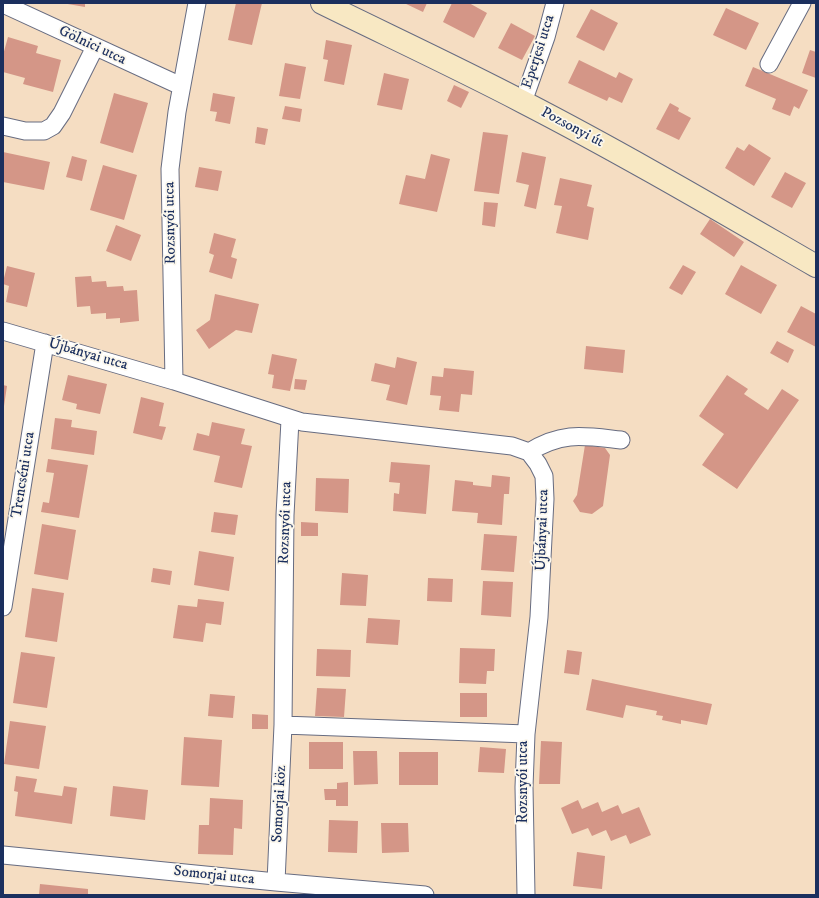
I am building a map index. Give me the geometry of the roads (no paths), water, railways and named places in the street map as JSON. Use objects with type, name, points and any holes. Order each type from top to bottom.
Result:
[{"type":"street","name":"Rozsnyói utca","points":[[174,380],[170,169],[172,142],[197,3]]},
{"type":"street","name":"Pozsonyi út","points":[[322,3],[523,102],[690,193],[816,266]]},
{"type":"street","name":"Eperjesi utca","points":[[523,102],[546,36],[555,3]]},
{"type":"street","points":[[769,64],[802,3]]},
{"type":"street","name":"Gölnici utca","points":[[3,4],[182,86]]},
{"type":"street","points":[[3,126],[25,131],[44,131],[53,126],[62,113],[95,47]]},
{"type":"street","name":"Újbányai utca","points":[[3,331],[174,380]]},
{"type":"street","name":"Trencséni utca","points":[[3,607],[45,343]]},
{"type":"street","points":[[174,380],[290,420],[316,425],[512,446],[529,452],[557,438],[578,435],[621,440]]},
{"type":"street","name":"Rozsnyói utca","points":[[290,420],[285,515],[283,725],[526,734],[524,787],[526,895]]},
{"type":"street","name":"Újbányai utca","points":[[526,734],[539,617],[545,498],[544,476],[538,464],[529,452]]},
{"type":"street","name":"Somorjai köz","points":[[276,882],[283,725]]},
{"type":"street","name":"Somorjai utca","points":[[3,855],[425,895]]}]
